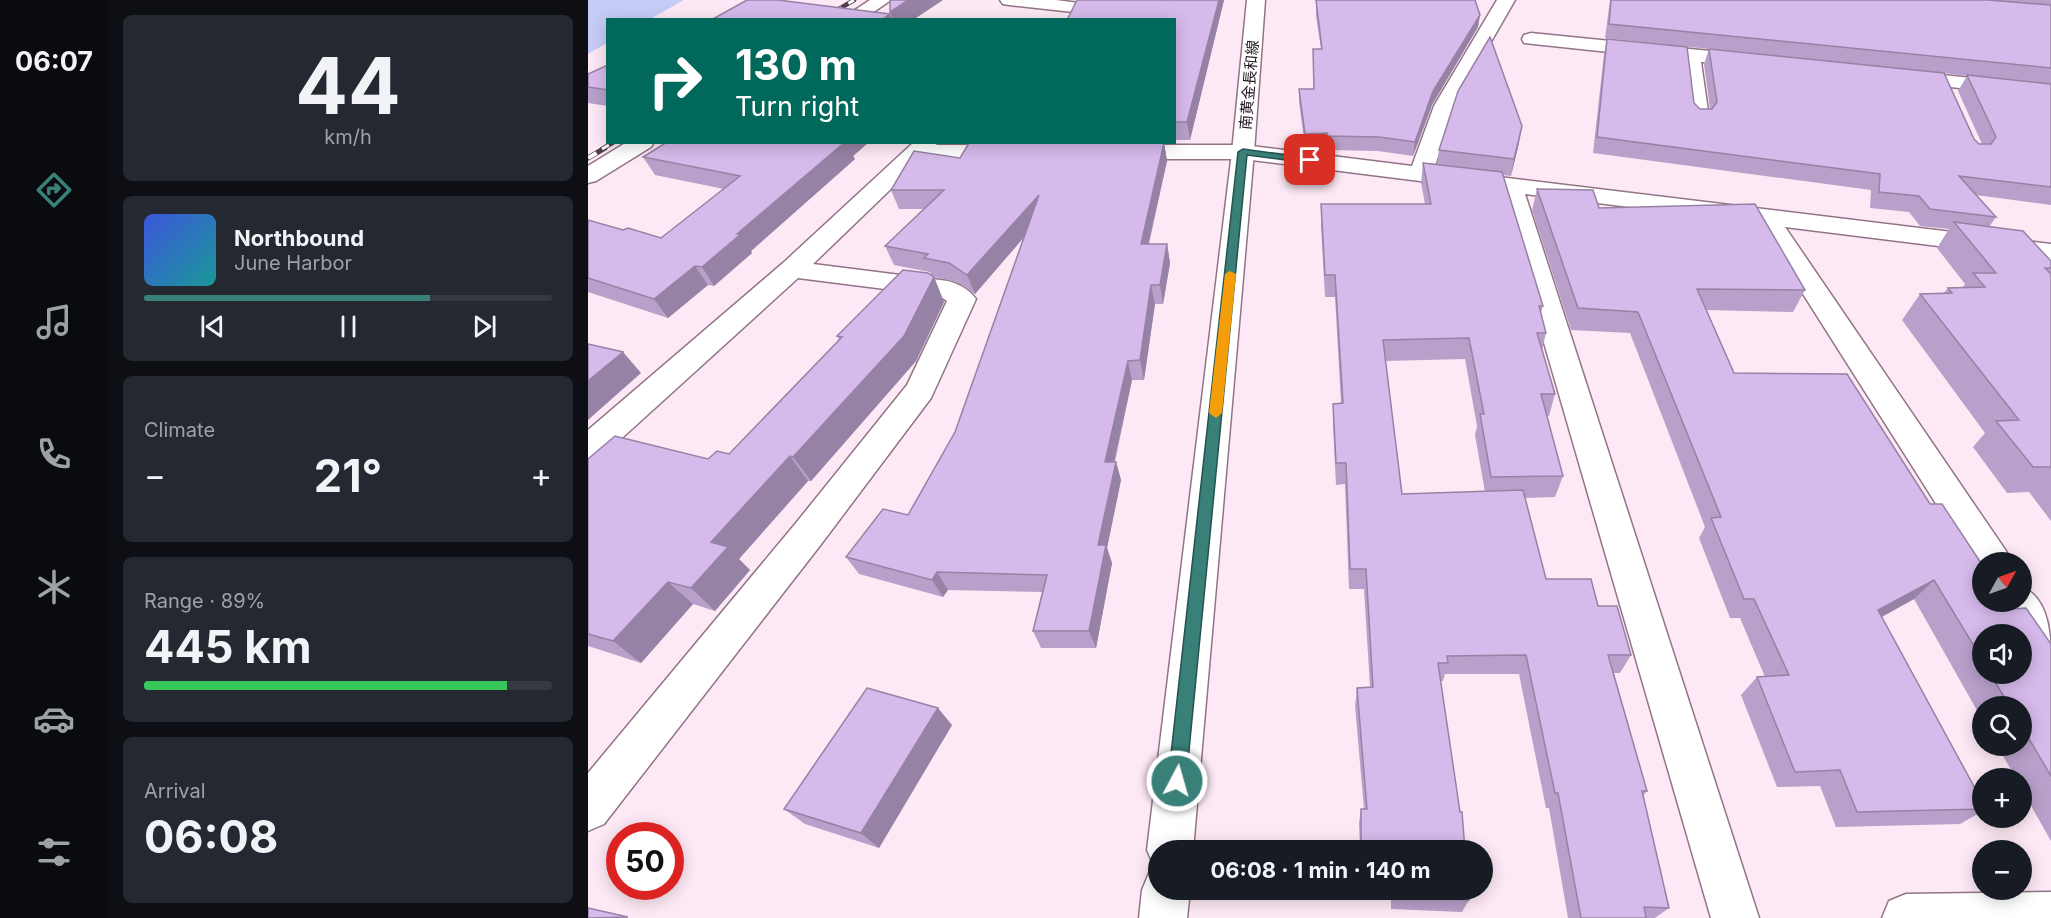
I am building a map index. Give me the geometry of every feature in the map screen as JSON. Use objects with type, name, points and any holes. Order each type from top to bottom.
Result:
[{"type":"street","points":[[852,18],[882,0]]},
{"type":"street","points":[[1010,0],[1071,9]]},
{"type":"street","name":"南黄金長和線","points":[[1171,840],[1243,152],[1256,0]]},
{"type":"street","points":[[1421,174],[1444,106],[1506,0]]},
{"type":"street","points":[[1531,39],[1772,63]]},
{"type":"street","points":[[1886,75],[2051,92]]},
{"type":"street","points":[[588,176],[640,144]]},
{"type":"street","points":[[588,449],[792,269],[922,147],[1033,152]]},
{"type":"street","points":[[1103,152],[1243,152],[2050,252]]},
{"type":"street","points":[[1510,185],[1735,918]]},
{"type":"street","points":[[1766,216],[1986,552]]},
{"type":"street","points":[[588,808],[809,533],[920,390],[962,299],[948,289],[792,269]]},
{"type":"street","points":[[2025,612],[2051,651]]},
{"type":"street","points":[[1163,918],[1165,900]]},
{"type":"street","points":[[1906,918],[2051,916]]},
{"type":"lane","points":[[1692,55],[1700,118]]},
{"type":"lane","points":[[1943,81],[1952,102]]},
{"type":"water","points":[[588,0],[684,0],[652,18],[606,18],[606,44],[588,54]]},
{"type":"building","points":[[747,0],[778,0],[890,14],[884,18],[715,18]]},
{"type":"building","points":[[890,0],[908,0],[890,12]]},
{"type":"building","points":[[1077,0],[1219,0],[1187,122],[1176,122],[1176,18],[1068,18]]},
{"type":"building","points":[[1316,0],[1475,0],[1480,15],[1433,91],[1415,142],[1379,137],[1327,136],[1327,133],[1305,134],[1299,89],[1314,89],[1313,49],[1322,49]]},
{"type":"building","points":[[1611,0],[1988,0],[2051,5],[2051,68],[1609,24]]},
{"type":"building","points":[[1490,37],[1522,126],[1514,159],[1439,150],[1458,91]]},
{"type":"building","points":[[1607,39],[1687,47],[1694,103],[1700,109],[1712,109],[1717,102],[1709,49],[1944,73],[1974,139],[1979,144],[1991,144],[1996,137],[1967,75],[2051,84],[2051,187],[1959,176],[1996,217],[1930,209],[1919,196],[1879,192],[1880,174],[1597,137]]},
{"type":"building","points":[[606,66],[606,90],[588,87],[588,74]]},
{"type":"building","points":[[664,144],[843,144],[737,234],[741,234],[702,267],[695,266],[654,299],[588,278],[588,220],[623,230],[628,228],[661,238],[740,176],[643,157]]},
{"type":"building","points":[[968,144],[1164,144],[1141,244],[1167,244],[1160,285],[1151,285],[1140,360],[1128,361],[1105,462],[1116,462],[1098,545],[1106,545],[1089,631],[1033,631],[1047,575],[937,572],[932,580],[846,557],[883,509],[908,515],[955,432],[1039,195],[967,275],[949,263],[924,258],[928,254],[885,246],[944,190],[891,190],[914,151],[960,158]]},
{"type":"building","points":[[1423,163],[1502,172],[1543,306],[1539,306],[1546,333],[1537,333],[1555,394],[1541,394],[1563,476],[1491,477],[1480,414],[1484,414],[1469,338],[1383,340],[1402,494],[1523,490],[1546,579],[1591,579],[1598,606],[1617,606],[1631,655],[1608,655],[1647,791],[1642,791],[1669,908],[1644,907],[1646,918],[1581,918],[1558,793],[1555,793],[1526,655],[1447,656],[1448,663],[1438,663],[1460,812],[1462,812],[1464,840],[1361,840],[1361,809],[1367,809],[1357,688],[1373,687],[1366,569],[1350,569],[1346,463],[1336,463],[1333,404],[1343,403],[1335,275],[1325,275],[1321,204],[1431,204]]},
{"type":"building","points":[[1537,189],[1593,190],[1599,208],[1755,204],[1805,290],[1697,289],[1734,373],[1847,374],[1930,504],[1942,504],[1974,552],[1972,612],[2029,612],[2051,644],[2051,776],[2032,744],[2032,696],[2004,696],[1996,684],[2032,684],[2032,624],[1972,624],[1972,643],[1934,580],[1878,610],[1972,783],[1972,809],[1857,812],[1840,770],[1795,772],[1757,677],[1789,675],[1754,599],[1744,599],[1711,518],[1721,517],[1638,312],[1578,308]]},
{"type":"building","points":[[1954,222],[2023,231],[2051,261],[2051,268],[2045,268],[2051,274],[2051,467],[2033,467],[1996,421],[2019,420],[1920,294],[1952,293],[1948,288],[1985,287],[1973,273],[1996,273]]},
{"type":"building","points":[[903,270],[928,273],[934,277],[904,336],[711,542],[728,547],[691,588],[668,582],[613,641],[588,634],[588,459],[615,436],[708,459],[717,451],[729,454],[842,337],[837,336]]},
{"type":"building","points":[[588,344],[623,352],[588,381]]},
{"type":"building","points":[[867,688],[938,708],[861,833],[784,809]]},
{"type":"building","points":[[588,908],[628,917],[588,918]]},
{"type":"railway","points":[[824,18],[854,0]]},
{"type":"railway","points":[[602,149],[611,144]]},
{"type":"railway","points":[[588,158],[605,148]]},
{"type":"slow traffic","points":[[1216,413],[1230,274]]},
{"type":"route","points":[[1177,781],[1243,152],[1310,160]]}]
